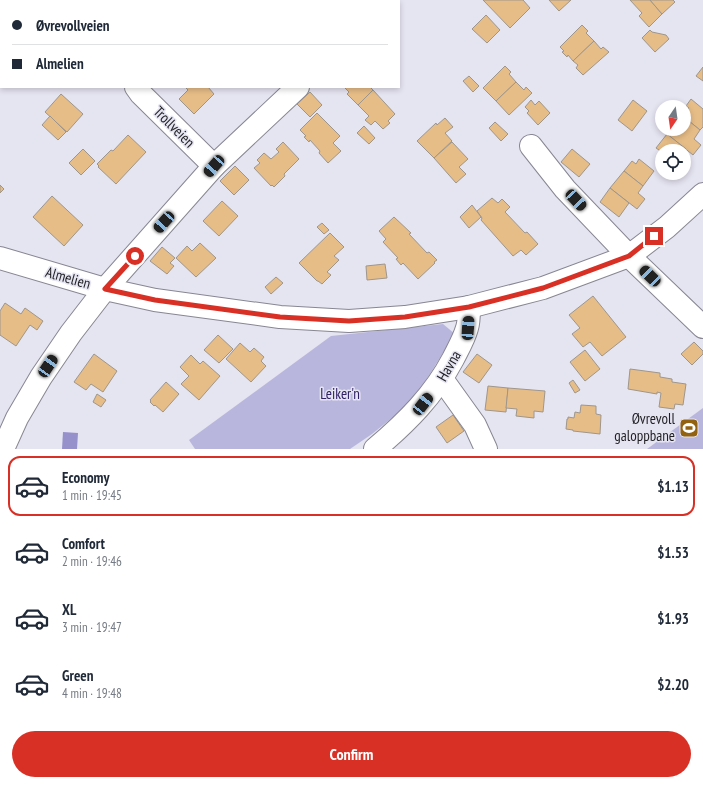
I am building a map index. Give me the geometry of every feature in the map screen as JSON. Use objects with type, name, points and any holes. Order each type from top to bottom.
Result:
[{"type":"street","name":"Trollveien","points":[[137,88],[214,166]]},
{"type":"street","points":[[3,449],[17,418],[41,377],[71,333],[105,289],[214,166],[297,88]]},
{"type":"street","points":[[531,146],[565,188],[629,256],[703,327]]},
{"type":"street","name":"Almelien","points":[[0,258],[105,289],[155,300],[280,317],[349,321],[405,317],[469,307],[543,288],[629,256],[667,227],[703,194]]},
{"type":"street","name":"Havna","points":[[375,449],[393,434],[423,404],[442,379],[468,328],[469,307]]},
{"type":"street","points":[[442,379],[475,425],[486,449]]},
{"type":"green space","name":"Leiker'n","points":[[443,324],[455,334],[413,401],[372,434],[350,449],[195,449],[189,440],[331,336]]},
{"type":"green space","name":"Øvrevoll galoppbane","points":[[703,408],[703,449],[647,449]]},
{"type":"shaded area","points":[[63,432],[78,433],[77,449],[62,449]]},
{"type":"building","points":[[483,0],[523,0],[530,8],[510,28]]},
{"type":"building","points":[[549,0],[571,0],[559,11]]},
{"type":"building","points":[[630,0],[650,0],[662,14],[649,27],[639,16],[642,13]]},
{"type":"building","points":[[650,0],[673,0],[675,2],[662,14]]},
{"type":"building","points":[[486,15],[500,30],[487,43],[472,29]]},
{"type":"building","points":[[582,25],[588,31],[586,33],[594,41],[573,61],[568,55],[567,57],[562,52],[564,51],[560,47]]},
{"type":"building","points":[[650,30],[652,32],[666,35],[669,39],[655,52],[642,38]]},
{"type":"building","points":[[594,41],[601,49],[603,47],[609,52],[583,75],[576,68],[578,65],[573,61]]},
{"type":"building","points":[[505,66],[511,72],[509,74],[516,82],[496,101],[483,88]]},
{"type":"building","points":[[703,67],[703,81],[696,76]]},
{"type":"building","points":[[469,76],[479,86],[473,92],[463,81]]},
{"type":"building","points":[[516,82],[524,90],[526,87],[532,93],[509,115],[496,101]]},
{"type":"building","points":[[186,88],[209,88],[214,94],[194,114],[179,99],[188,90]]},
{"type":"building","points":[[345,88],[371,88],[373,90],[358,105],[347,94],[349,92]]},
{"type":"building","points":[[373,90],[395,114],[388,121],[390,123],[383,129],[375,121],[371,125],[365,120],[369,116],[358,105]]},
{"type":"building","points":[[310,92],[322,105],[310,117],[297,104]]},
{"type":"building","points":[[61,94],[83,114],[67,132],[45,112]]},
{"type":"building","points":[[691,99],[703,109],[703,127],[700,130],[691,123]]},
{"type":"building","points":[[531,100],[535,105],[539,101],[550,113],[538,125],[527,113],[529,111],[525,107]]},
{"type":"building","points":[[633,100],[647,111],[632,131],[618,120]]},
{"type":"building","points":[[317,113],[340,136],[333,143],[341,151],[328,163],[319,153],[320,151],[310,140],[309,142],[304,137],[306,136],[300,130]]},
{"type":"building","points":[[50,116],[66,132],[58,140],[42,125]]},
{"type":"building","points":[[445,118],[453,127],[445,133],[452,141],[434,158],[417,141],[436,123],[437,125]]},
{"type":"building","points":[[495,122],[508,134],[501,141],[489,128]]},
{"type":"building","points":[[691,123],[700,130],[694,139],[701,145],[693,155],[691,153],[691,144],[679,144],[669,136],[691,136]]},
{"type":"building","points":[[364,126],[375,138],[369,144],[357,133]]},
{"type":"building","points":[[128,135],[146,152],[116,184],[98,167],[99,166],[97,164],[111,150],[113,151]]},
{"type":"building","points":[[665,136],[670,136],[680,144],[659,144]]},
{"type":"building","points":[[283,142],[299,159],[274,187],[272,185],[271,186],[254,168],[260,163],[257,160],[264,153],[271,159],[279,152],[276,149]]},
{"type":"building","points":[[452,142],[468,159],[459,167],[466,174],[456,183],[434,158]]},
{"type":"building","points":[[83,149],[95,161],[81,175],[69,163]]},
{"type":"building","points":[[572,149],[590,164],[579,177],[561,162]]},
{"type":"building","points":[[639,159],[654,171],[643,186],[624,171],[632,161],[636,164]]},
{"type":"building","points":[[235,166],[249,180],[234,195],[220,181]]},
{"type":"building","points":[[624,171],[643,186],[638,193],[645,199],[637,209],[610,188]]},
{"type":"building","points":[[0,185],[4,189],[0,193]]},
{"type":"building","points":[[610,188],[629,203],[619,217],[600,202]]},
{"type":"building","points":[[52,196],[83,225],[64,246],[33,217]]},
{"type":"building","points":[[492,198],[498,203],[502,199],[510,207],[505,212],[538,244],[526,255],[521,250],[513,256],[481,220],[482,218],[477,211]]},
{"type":"building","points":[[222,201],[238,216],[219,236],[203,221]]},
{"type":"building","points":[[472,205],[481,217],[469,228],[460,217]]},
{"type":"building","points":[[394,217],[411,233],[409,234],[427,253],[429,252],[437,260],[418,279],[403,263],[401,265],[396,259],[398,258],[383,242],[386,239],[379,231]]},
{"type":"building","points":[[322,223],[329,230],[324,234],[317,227]]},
{"type":"building","points":[[330,233],[344,247],[334,256],[339,260],[327,272],[331,275],[322,284],[299,263]]},
{"type":"building","points":[[200,243],[216,258],[196,277],[176,258],[187,246],[192,251]]},
{"type":"building","points":[[162,247],[175,258],[170,263],[174,266],[167,274],[150,261]]},
{"type":"building","points":[[385,264],[387,278],[367,280],[366,266]]},
{"type":"building","points":[[276,277],[283,283],[271,294],[265,287]]},
{"type":"building","points":[[593,296],[626,337],[602,356],[590,342],[583,347],[572,334],[580,328],[569,315]]},
{"type":"building","points":[[5,303],[21,314],[25,308],[43,321],[37,330],[30,325],[16,346],[0,335],[0,311]]},
{"type":"building","points":[[218,335],[233,349],[219,363],[204,350]]},
{"type":"building","points":[[694,342],[703,351],[703,354],[692,365],[681,354]]},
{"type":"building","points":[[240,343],[250,352],[254,348],[264,357],[261,361],[266,366],[251,382],[226,359]]},
{"type":"building","points":[[585,350],[600,369],[585,381],[570,362]]},
{"type":"building","points":[[94,354],[117,371],[103,392],[91,384],[86,390],[74,382]]},
{"type":"building","points":[[477,354],[492,365],[479,383],[463,372]]},
{"type":"building","points":[[191,355],[200,364],[203,361],[220,376],[199,400],[181,384],[189,376],[180,367]]},
{"type":"building","points":[[630,369],[660,373],[660,377],[672,379],[672,382],[686,384],[683,405],[675,404],[674,409],[659,407],[661,393],[657,392],[657,394],[628,389]]},
{"type":"building","points":[[573,380],[580,390],[575,393],[569,383]]},
{"type":"building","points":[[166,382],[179,394],[163,412],[155,405],[154,406],[150,400]]},
{"type":"building","points":[[488,386],[508,388],[506,412],[485,410]]},
{"type":"building","points":[[508,388],[545,391],[543,412],[534,411],[534,418],[516,416],[517,409],[506,408]]},
{"type":"building","points":[[97,394],[106,400],[101,407],[93,402]]},
{"type":"building","points":[[581,405],[596,406],[596,414],[601,415],[600,434],[566,429],[568,417],[574,418],[575,412],[580,413]]},
{"type":"building","points":[[453,415],[464,431],[447,443],[436,427]]},
{"type":"place","name":"Øvrevoll galoppbane","points":[[689,428]]},
{"type":"route","points":[[135,256],[105,289],[155,300],[280,317],[349,321],[405,317],[469,307],[543,288],[629,256],[654,236]]}]
